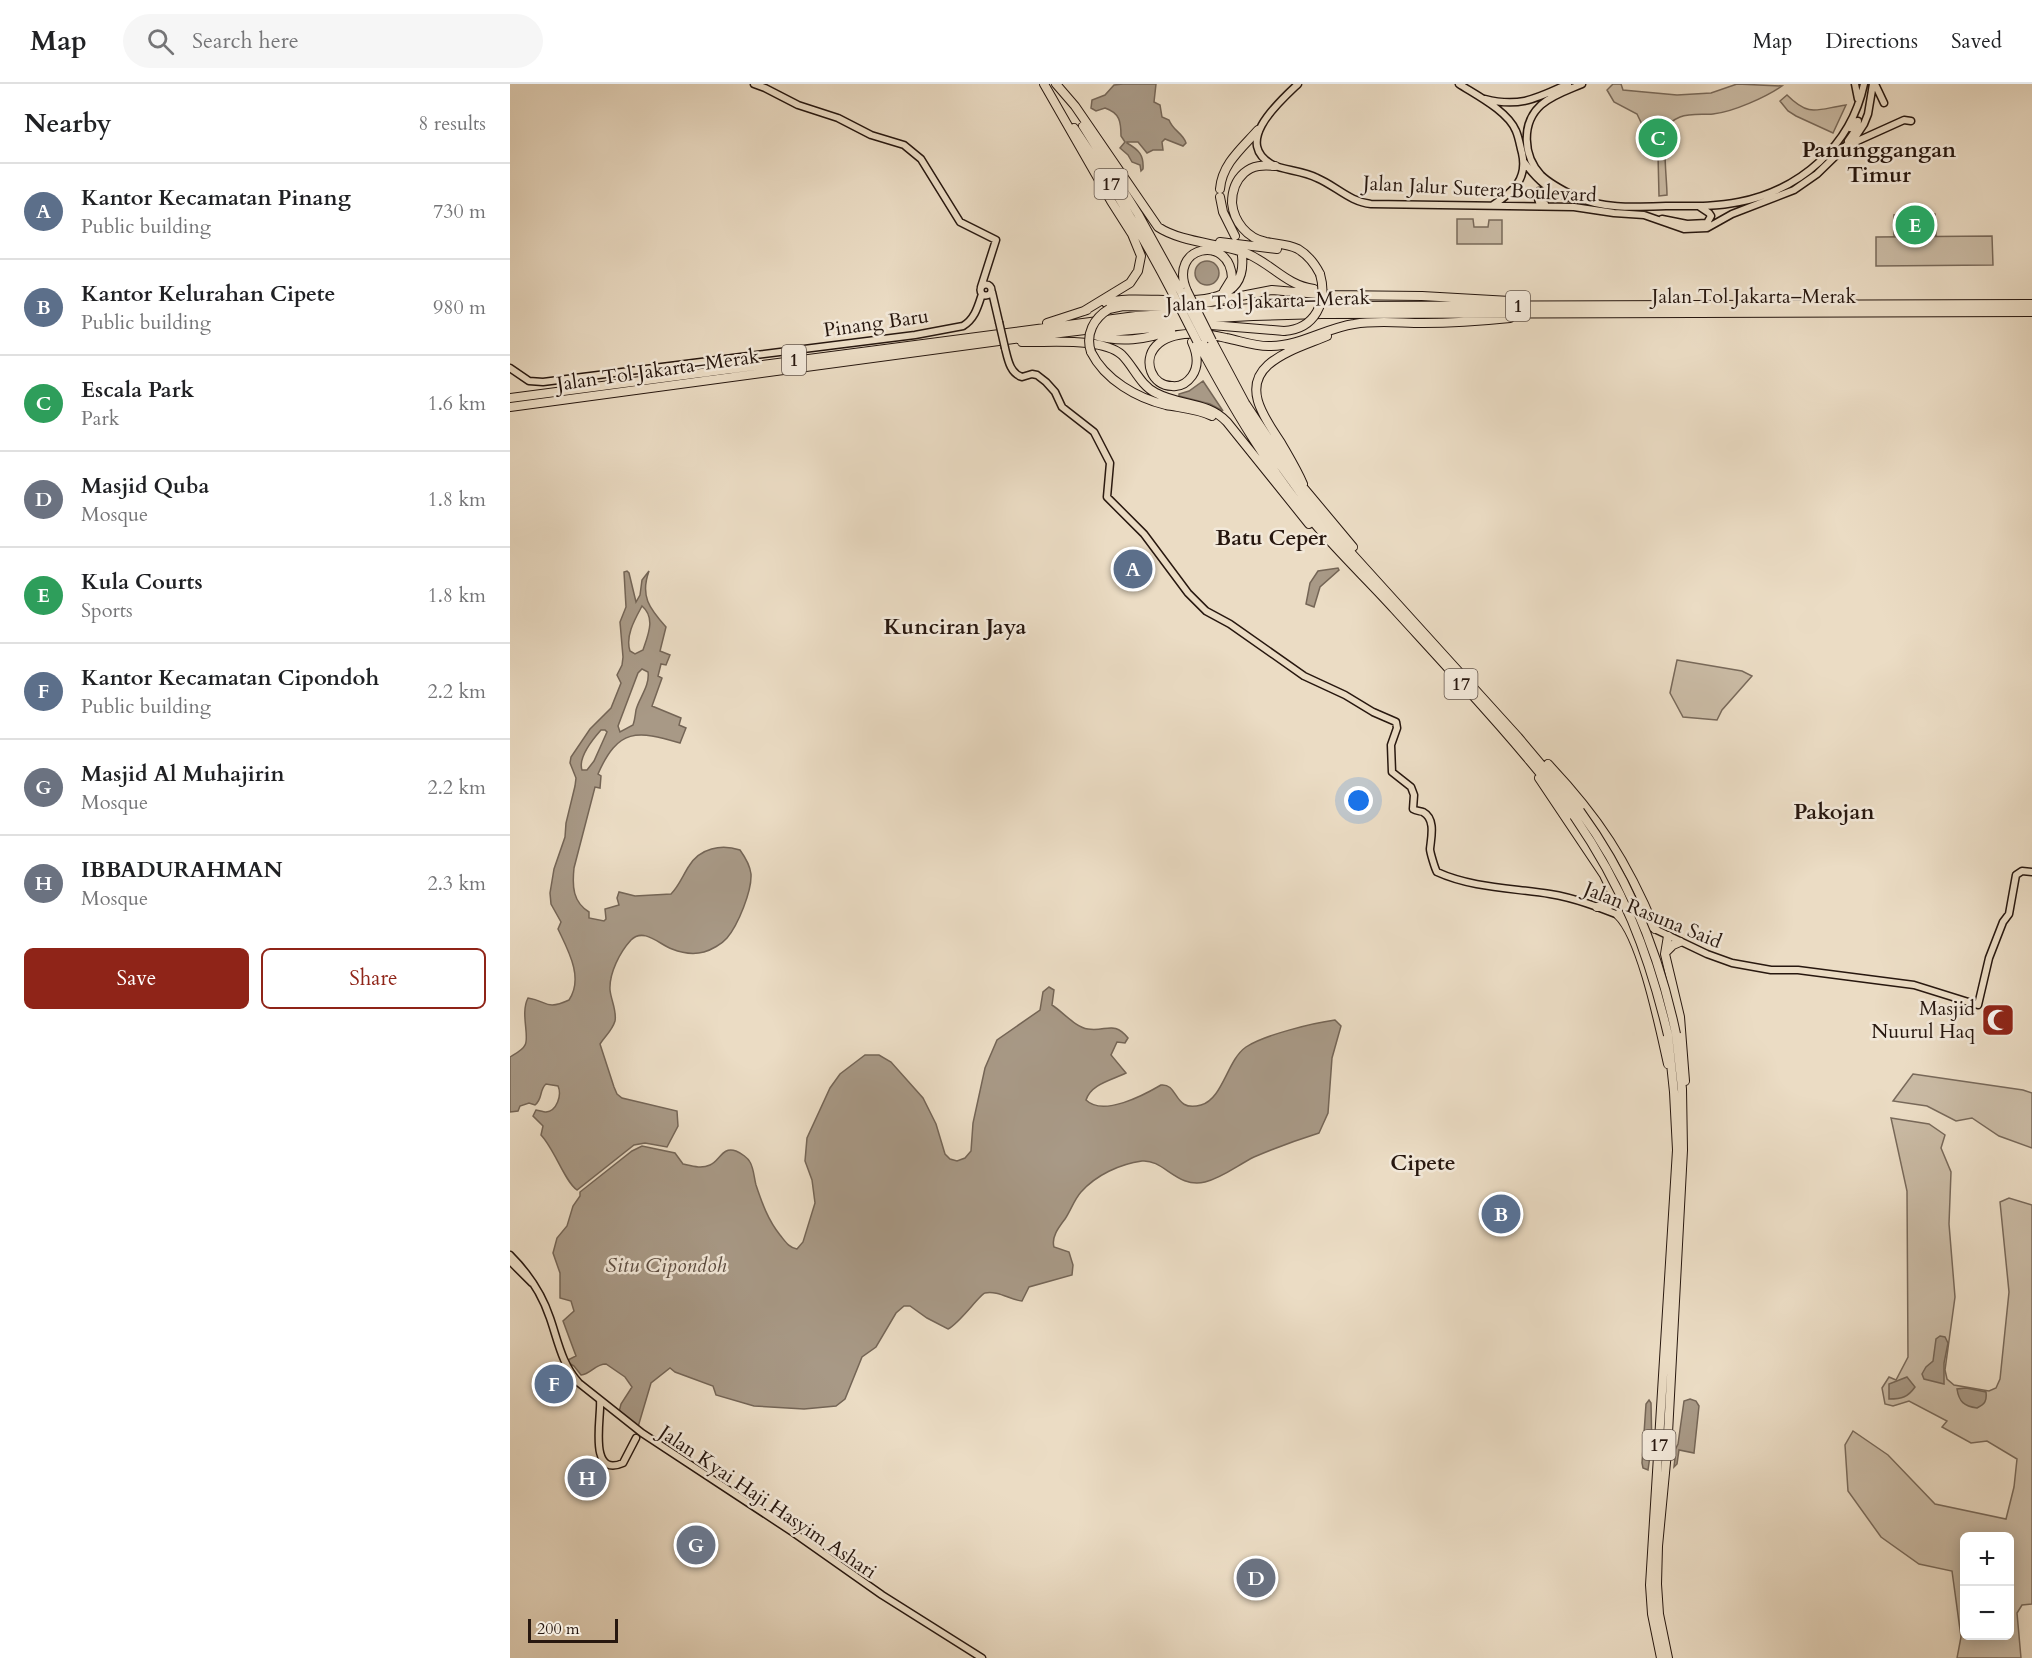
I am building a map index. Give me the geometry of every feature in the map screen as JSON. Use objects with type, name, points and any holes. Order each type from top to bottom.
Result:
[{"type":"highway","name":"17","points":[[1044,84],[1101,167],[1176,292]]},
{"type":"highway","points":[[1044,84],[1132,234],[1141,256],[1138,271],[1130,283],[1084,311]]},
{"type":"highway","name":"17","points":[[1056,84],[1132,205],[1239,418],[1270,465],[1343,556],[1395,610],[1577,813]]},
{"type":"highway","points":[[1056,84],[1103,146],[1153,221],[1164,230],[1248,254],[1283,278],[1300,286],[1360,296]]},
{"type":"highway","points":[[1235,236],[1223,212],[1220,193],[1226,168],[1258,130]]},
{"type":"highway","points":[[1052,334],[1091,334],[1109,339],[1133,339],[1155,336],[1177,327],[1202,324],[1284,331],[1303,326],[1317,314],[1323,296],[1320,274],[1309,259],[1294,247],[1265,242],[1243,229],[1236,217],[1232,195],[1238,179],[1246,171],[1254,167],[1275,166]]},
{"type":"highway","points":[[1184,237],[1289,250],[1309,259]]},
{"type":"highway","points":[[1204,299],[1224,291],[1231,281],[1232,273],[1228,263],[1217,252],[1209,249],[1194,253],[1187,260],[1176,292],[1202,341],[1292,474],[1368,564],[1385,589]]},
{"type":"highway","points":[[1005,337],[1121,299],[1204,299],[1221,296],[1235,285],[1241,274],[1242,256]]},
{"type":"highway","points":[[1233,430],[1216,417],[1206,413],[1156,402],[1128,390],[1103,369],[1091,352],[1089,342],[1092,328],[1099,317],[1109,309],[1124,306],[1195,305],[1268,290],[1360,296],[1511,301],[1541,305]]},
{"type":"highway","name":"Jalan Tol Jakarta–Merak","points":[[510,407],[1005,337],[1136,316],[1252,308],[2032,304]]},
{"type":"highway","name":"Jalan Tol Jakarta–Merak","points":[[510,398],[1005,337],[1052,334],[1159,321],[1253,316],[2032,312]]},
{"type":"highway","points":[[1202,341],[1195,370],[1190,379],[1182,385],[1175,386],[1165,385],[1156,379],[1149,364],[1152,351],[1160,342],[1189,334],[1206,334],[1254,345],[1274,346],[1336,328],[1365,323],[1457,322],[1547,313]]},
{"type":"highway","points":[[1307,493],[1293,462],[1258,405],[1256,392],[1258,379],[1268,365],[1281,356],[1333,333],[1365,323]]},
{"type":"highway","points":[[1005,337],[1093,344],[1110,348],[1123,356],[1150,390],[1206,407],[1220,416],[1297,511],[1343,556]]},
{"type":"highway","name":"17","points":[[1202,341],[1283,471],[1315,513],[1518,737],[1577,813],[1613,878],[1632,918],[1672,1034],[1683,1128],[1676,1216]]},
{"type":"highway","points":[[1518,737],[1573,790],[1608,836],[1623,860],[1655,929]]},
{"type":"highway","points":[[1519,750],[1604,875],[1612,892],[1640,956],[1674,1092]]},
{"type":"highway","points":[[1598,907],[1612,904],[1614,900],[1612,892]]},
{"type":"highway","points":[[1643,924],[1648,921],[1648,914]]},
{"type":"highway","points":[[1628,928],[1629,921],[1632,920]]},
{"type":"highway","points":[[1668,936],[1666,958],[1675,990],[1683,1037],[1686,1078],[1683,1128]]},
{"type":"highway","points":[[1666,958],[1670,947],[1680,942]]},
{"type":"highway","name":"17","points":[[1668,1658],[1659,1614],[1657,1584],[1658,1546],[1667,1452],[1676,1231],[1677,1150],[1672,1034]]},
{"type":"highway","name":"17","points":[[1661,1658],[1652,1614],[1650,1585],[1676,1231]]},
{"type":"main road","points":[[754,84],[798,105],[840,119],[871,135],[897,141],[918,155],[960,222],[996,240],[982,290]]},
{"type":"main road","points":[[1275,166],[1260,152],[1256,142],[1258,130],[1298,84]]},
{"type":"main road","points":[[1458,84],[1500,112],[1517,131],[1524,161],[1523,172],[1517,185],[1507,196],[1492,206]]},
{"type":"main road","points":[[1482,98],[1502,103],[1520,103],[1535,99],[1568,84]]},
{"type":"main road","name":"Jalan Jalur Sutera Boulevard","points":[[1582,84],[1553,97],[1539,107],[1528,128],[1527,145],[1535,167],[1560,189],[1588,201],[1621,207],[1695,206],[1741,202],[1780,189],[1811,170],[1837,144],[1848,126],[1864,84]]},
{"type":"main road","points":[[1856,84],[1858,102]]},
{"type":"main road","points":[[1874,84],[1884,103]]},
{"type":"main road","name":"Jalan Jalur Sutera Boulevard","points":[[1275,166],[1312,176],[1356,201],[1365,203],[1557,206],[1644,215],[1659,218],[1684,229],[1707,228],[1738,211],[1794,190],[1817,174],[1856,136],[1864,124],[1874,84]]},
{"type":"main road","points":[[1843,149],[1904,120],[1911,120]]},
{"type":"main road","points":[[1837,144],[1854,122],[1858,121],[1857,128],[1843,149]]},
{"type":"main road","points":[[1524,161],[1541,183],[1565,197]]},
{"type":"main road","points":[[1557,206],[1539,202],[1537,195],[1539,191],[1588,201]]},
{"type":"main road","points":[[1659,218],[1687,224],[1707,223],[1711,216],[1709,213],[1706,209],[1695,206]]},
{"type":"main road","name":"Jalan Rasuna Said","points":[[982,290],[985,284],[989,285],[1007,356],[1015,373],[1022,377],[1037,375],[1056,392],[1062,407],[1094,432],[1110,463],[1107,497],[1144,534],[1188,593],[1204,609],[1230,624],[1304,676],[1396,722],[1391,745],[1392,772],[1410,785],[1413,792],[1413,809],[1425,814],[1429,821],[1433,832],[1430,853],[1435,860],[1437,872],[1470,882],[1554,895],[1598,907],[1732,963],[1771,970],[1798,970],[1914,986],[1978,1005],[1989,958],[2003,922],[2009,914],[2016,875],[2022,871],[2032,872]]},
{"type":"main road","name":"Pinang Baru","points":[[510,368],[529,381],[543,382],[915,335],[963,326],[968,323],[972,319],[982,290]]},
{"type":"main road","name":"Jalan Kyai Haji Hasyim Ashari","points":[[510,1255],[528,1275],[545,1306],[569,1370],[579,1383],[602,1404],[908,1613]]},
{"type":"main road","name":"Jalan Kyai Haji Hasyim Ashari","points":[[510,1262],[532,1283]]},
{"type":"main road","name":"Jalan Kyai Haji Hasyim Ashari","points":[[602,1404],[598,1431],[600,1454],[604,1460],[613,1465],[623,1463],[636,1438],[642,1437],[976,1658]]},
{"type":"main road","points":[[629,1423],[636,1433],[636,1438]]},
{"type":"main road","name":"Jalan Kyai Haji Hasyim Ashari","points":[[939,1633],[982,1658]]},
{"type":"shaded area","points":[[1613,84],[1621,84],[1623,90],[1677,95],[1711,93],[1737,84],[1782,86],[1767,95],[1730,110],[1684,116],[1672,122],[1667,129],[1665,143],[1667,195],[1659,196],[1658,155],[1653,142],[1637,114],[1614,102],[1607,90]]},
{"type":"shaded area","points":[[1787,95],[1808,109],[1821,110],[1846,105],[1833,133],[1788,111],[1780,101]]},
{"type":"shaded area","points":[[1935,214],[1936,235],[1894,235],[1894,215]]},
{"type":"shaded area","points":[[1457,219],[1473,219],[1474,227],[1488,227],[1489,220],[1502,220],[1502,244],[1457,244]]},
{"type":"shaded area","points":[[1992,236],[1993,265],[1876,266],[1876,237]]},
{"type":"shaded area","points":[[1677,660],[1742,671],[1752,676],[1722,710],[1717,720],[1683,717],[1670,693]]},
{"type":"shaded area","points":[[1913,1074],[2032,1093],[2032,1148],[1999,1136],[1972,1118],[1956,1121],[1927,1106],[1893,1101]]},
{"type":"shaded area","points":[[1891,1118],[1929,1124],[1945,1135],[1941,1148],[1951,1172],[1949,1224],[1955,1297],[1945,1370],[1947,1379],[1954,1385],[1989,1391],[1996,1388],[2000,1379],[2009,1292],[2000,1202],[2009,1198],[2032,1205],[2032,1604],[2022,1605],[2017,1613],[2021,1658],[1957,1658],[1960,1640],[2014,1640],[2014,1532],[1960,1532],[1960,1630],[1952,1571],[1919,1564],[1881,1537],[1848,1491],[1845,1445],[1853,1431],[1888,1455],[1935,1504],[2006,1519],[2014,1487],[2017,1459],[1987,1441],[1971,1443],[1942,1427],[1947,1421],[1909,1401],[1893,1406],[1885,1404],[1882,1388],[1889,1377],[1896,1380],[1908,1357],[1907,1191]]},
{"type":"water","points":[[1156,84],[1154,102],[1160,105],[1162,117],[1169,120],[1186,143],[1183,146],[1165,139],[1162,142],[1163,150],[1153,150],[1147,153],[1138,142],[1127,142],[1142,156],[1143,169],[1141,171],[1140,165],[1132,162],[1120,148],[1125,142],[1121,136],[1117,115],[1105,108],[1096,111],[1091,108],[1092,100],[1105,95],[1114,85]]},
{"type":"water","points":[[1207,261],[1216,264],[1219,273],[1216,282],[1207,285],[1198,282],[1195,273],[1198,264]]},
{"type":"water","points":[[1203,381],[1223,411],[1210,404],[1179,396]]},
{"type":"water","points":[[1338,568],[1339,570],[1320,587],[1314,607],[1306,604],[1310,583],[1318,571]]},
{"type":"water","points":[[649,571],[645,588],[646,595],[651,608],[666,627],[660,651],[670,655],[666,665],[661,664],[658,676],[662,678],[652,706],[681,718],[679,725],[686,728],[680,743],[640,735],[630,736],[613,748],[598,774],[601,776],[600,788],[595,787],[574,868],[573,881],[577,899],[589,912],[589,918],[604,921],[606,919],[605,909],[619,905],[617,898],[619,892],[635,896],[671,894],[699,855],[711,849],[726,847],[740,850],[750,867],[751,881],[744,908],[736,925],[727,938],[716,946],[704,952],[680,952],[641,935],[631,940],[619,957],[610,983],[615,1021],[600,1044],[614,1087],[622,1098],[677,1111],[678,1126],[667,1147],[645,1143],[634,1145],[577,1190],[568,1180],[541,1135],[543,1126],[533,1116],[536,1110],[546,1112],[556,1106],[558,1086],[546,1084],[535,1105],[529,1103],[520,1106],[518,1111],[510,1112],[510,1057],[523,1049],[525,1045],[525,1011],[528,998],[555,1005],[569,1000],[575,983],[573,964],[558,929],[561,922],[551,904],[550,893],[554,869],[565,837],[575,786],[576,778],[570,763],[571,757],[590,729],[611,708],[621,683],[617,675],[623,657],[620,622],[626,607],[624,572],[629,573],[636,602],[640,595],[642,580]],"holes":[[[642,606],[649,616],[650,627],[643,650],[635,654],[630,651],[629,639],[636,616]],[[642,669],[648,672],[644,692],[637,705],[633,725],[620,732],[618,726],[638,673]],[[601,730],[607,732],[594,761],[587,770],[582,770],[582,760],[590,743]]]},
{"type":"water","name":"Situ Cipondoh","points":[[1049,987],[1054,990],[1052,1005],[1078,1025],[1094,1030],[1118,1029],[1128,1038],[1125,1043],[1117,1042],[1111,1055],[1126,1073],[1092,1090],[1086,1100],[1093,1105],[1124,1103],[1161,1085],[1171,1088],[1185,1105],[1201,1105],[1215,1095],[1234,1061],[1246,1047],[1276,1034],[1335,1020],[1341,1026],[1332,1058],[1328,1113],[1319,1133],[1254,1157],[1205,1182],[1186,1181],[1157,1164],[1142,1161],[1125,1165],[1101,1176],[1079,1195],[1055,1236],[1054,1247],[1069,1252],[1073,1265],[1072,1275],[1029,1287],[1022,1301],[990,1292],[985,1293],[948,1329],[910,1306],[904,1306],[896,1313],[876,1347],[862,1357],[845,1399],[836,1406],[804,1409],[754,1406],[716,1395],[713,1386],[670,1368],[651,1383],[638,1427],[619,1412],[621,1404],[632,1387],[625,1377],[606,1364],[581,1375],[569,1363],[568,1360],[576,1356],[563,1321],[574,1311],[571,1301],[560,1298],[560,1273],[553,1253],[557,1238],[567,1226],[580,1192],[632,1151],[642,1146],[675,1153],[683,1164],[700,1167],[713,1163],[727,1151],[740,1153],[748,1159],[751,1165],[758,1192],[772,1223],[787,1244],[797,1249],[803,1242],[815,1203],[812,1180],[805,1161],[807,1138],[830,1088],[840,1074],[865,1055],[879,1055],[891,1062],[923,1098],[936,1124],[945,1154],[957,1161],[965,1158],[971,1151],[973,1123],[985,1068],[997,1040],[1040,1010],[1043,992]]},
{"type":"water","points":[[1940,1336],[1945,1337],[1948,1343],[1944,1363],[1944,1384],[1924,1379],[1922,1374],[1933,1361],[1936,1339]]},
{"type":"water","points":[[1907,1377],[1915,1387],[1904,1397],[1889,1399],[1889,1384]]},
{"type":"water","points":[[1966,1388],[1986,1392],[1984,1404],[1977,1408],[1963,1403],[1957,1389]]},
{"type":"water","points":[[1690,1399],[1696,1401],[1699,1406],[1694,1453],[1679,1450],[1677,1464],[1674,1467],[1675,1458],[1672,1456],[1678,1444],[1684,1401]]},
{"type":"water","points":[[1649,1400],[1653,1452],[1650,1456],[1648,1470],[1643,1468],[1642,1463],[1646,1404]]},
{"type":"place","name":"Escala Park","points":[[1658,138]]},
{"type":"place","name":"Kula Courts","points":[[1915,225]]},
{"type":"place","name":"Kantor Kecamatan Pinang","points":[[1133,569]]},
{"type":"place","name":"Masjid Nuurul Haq","points":[[1998,1020]]},
{"type":"place","name":"Kantor Kelurahan Cipete","points":[[1501,1214]]},
{"type":"place","name":"Kantor Kecamatan Cipondoh","points":[[554,1384]]},
{"type":"place","name":"IBBADURAHMAN","points":[[587,1478]]},
{"type":"place","name":"Masjid Al Muhajirin","points":[[696,1545]]},
{"type":"place","name":"Masjid Quba","points":[[1256,1578]]},
{"type":"district","name":"Panunggangan Timur","points":[[1879,162]]},
{"type":"district","name":"Batu Ceper","points":[[1271,538]]},
{"type":"district","name":"Kunciran Jaya","points":[[955,627]]},
{"type":"district","name":"Pakojan","points":[[1834,812]]},
{"type":"district","name":"Cipete","points":[[1423,1163]]}]
